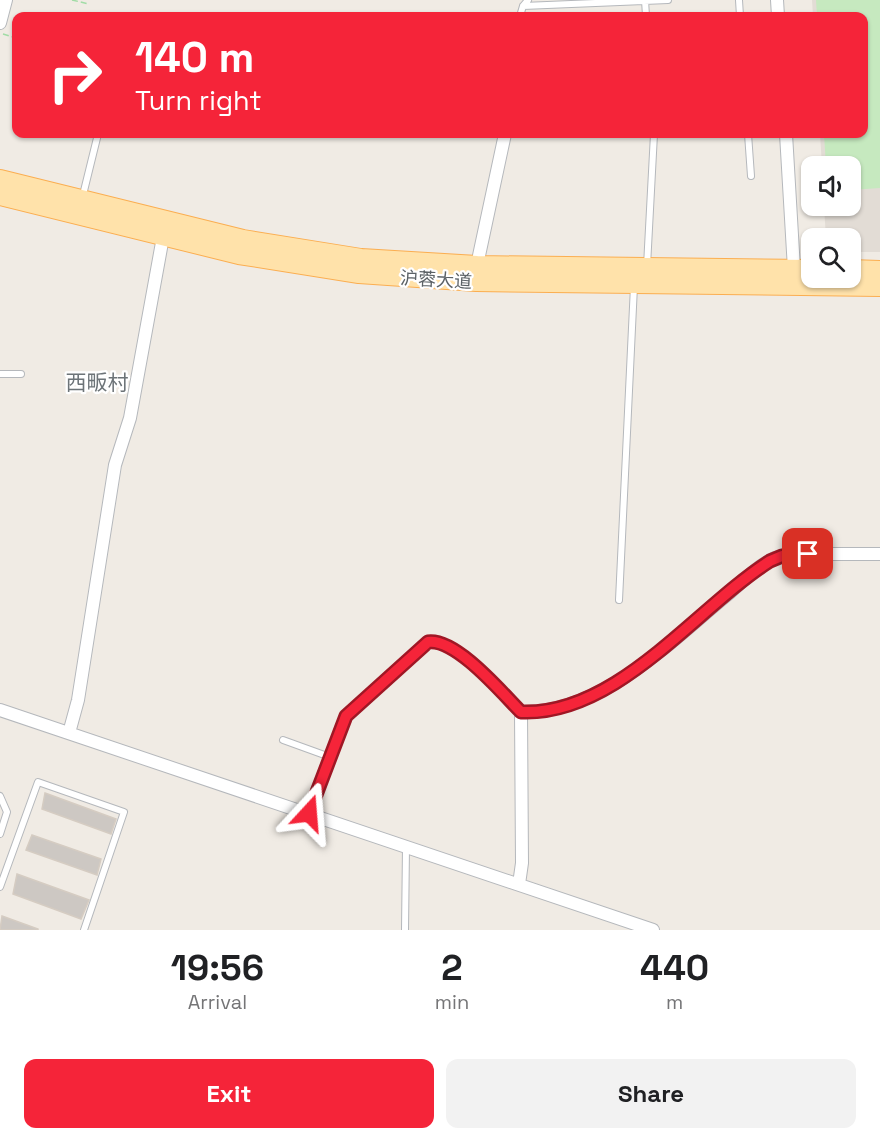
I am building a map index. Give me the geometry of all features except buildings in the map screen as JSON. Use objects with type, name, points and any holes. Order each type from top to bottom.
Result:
[{"type":"main road","name":"沪蓉大道","points":[[0,179],[243,239],[292,248],[399,261],[477,265],[801,269]]},
{"type":"main road","name":"沪蓉大道","points":[[0,196],[269,261],[359,274],[437,280],[880,287]]},
{"type":"main road","points":[[861,269],[880,270]]},
{"type":"street","points":[[0,23],[6,0]]},
{"type":"street","points":[[477,265],[504,138]]},
{"type":"street","points":[[787,138],[801,253]]},
{"type":"street","points":[[69,733],[78,700],[115,465],[130,418],[163,237]]},
{"type":"street","points":[[519,884],[522,864],[521,712],[548,710],[575,701],[633,673],[775,558],[790,554],[880,554]]},
{"type":"street","points":[[0,710],[653,930]]},
{"type":"lane","points":[[521,12],[528,0]]},
{"type":"lane","points":[[523,6],[668,0]]},
{"type":"lane","points":[[82,199],[97,138]]},
{"type":"lane","points":[[647,267],[654,138]]},
{"type":"lane","points":[[748,138],[751,176]]},
{"type":"lane","points":[[620,600],[634,284]]},
{"type":"lane","points":[[0,374],[21,374]]},
{"type":"lane","points":[[309,813],[346,716],[428,642],[446,644],[479,671],[521,712]]},
{"type":"lane","points":[[283,740],[330,757]]},
{"type":"lane","points":[[0,887],[38,782],[124,813],[84,930]]},
{"type":"lane","points":[[0,796],[7,812],[0,834]]},
{"type":"lane","points":[[405,930],[406,846]]},
{"type":"path","points":[[72,0],[89,4]]},
{"type":"shaded area","points":[[812,0],[880,0],[880,252],[861,252],[861,228],[825,228],[825,216],[861,216],[861,156],[821,156],[820,138],[868,138],[868,12],[813,12]]},
{"type":"green space","points":[[816,0],[880,0],[880,188],[861,189],[861,156],[825,156],[824,138],[868,138],[868,12],[817,12]]},
{"type":"district","name":"西畈村","points":[[97,383]]},
{"type":"route","points":[[309,813],[346,716],[428,642],[439,641],[446,644],[479,671],[521,712],[548,710],[592,694],[633,673],[765,564],[790,554],[808,554]]}]
